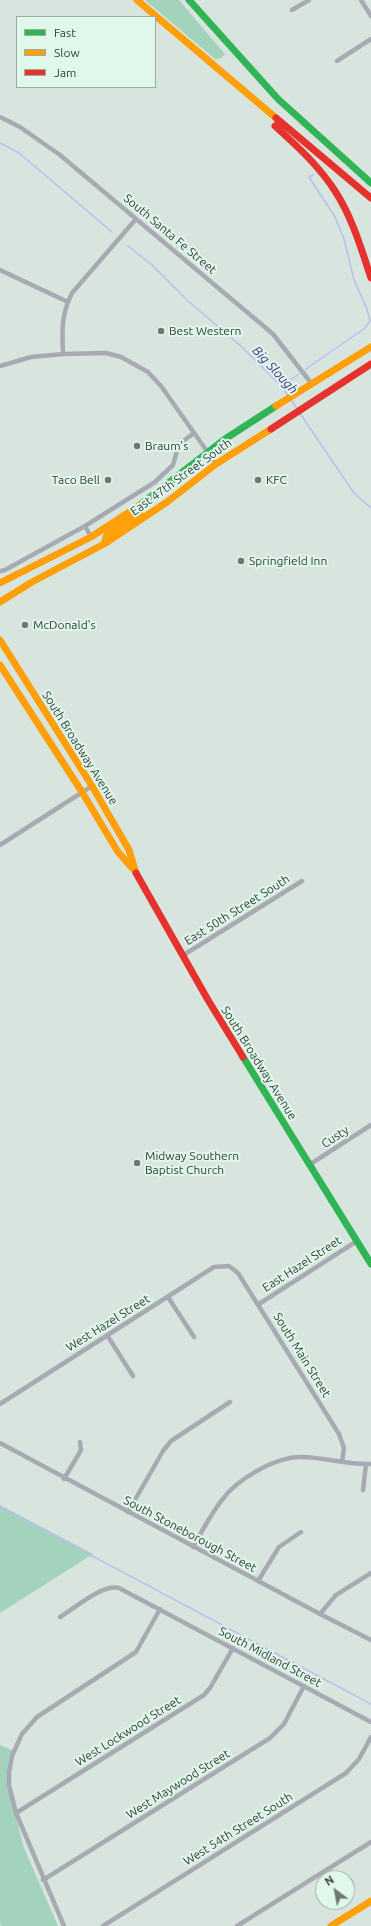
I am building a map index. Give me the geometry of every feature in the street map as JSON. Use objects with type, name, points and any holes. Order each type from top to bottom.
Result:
[{"type":"main road","points":[[129,0],[151,16]]},
{"type":"main road","points":[[137,0],[154,16]]},
{"type":"main road","points":[[189,0],[278,99],[326,144],[371,183]]},
{"type":"main road","points":[[156,18],[169,30]]},
{"type":"main road","points":[[156,20],[371,198]]},
{"type":"main road","points":[[209,63],[296,145],[326,179],[342,201],[353,226],[371,278]]},
{"type":"main road","points":[[326,144],[371,174]]},
{"type":"main road","name":"East 47th Street South","points":[[0,583],[21,571],[91,537],[144,502],[208,452],[277,404],[371,347]]},
{"type":"main road","name":"East 47th Street South","points":[[0,602],[104,544],[167,502],[216,464],[371,364]]},
{"type":"main road","points":[[104,544],[107,534],[139,514],[144,502]]},
{"type":"main road","points":[[48,575],[58,566],[92,546],[91,537]]},
{"type":"main road","name":"South Broadway Avenue","points":[[0,640],[92,786],[129,850],[135,871]]},
{"type":"main road","name":"South Broadway Avenue","points":[[0,665],[82,792],[118,852],[135,871],[182,956],[371,1264]]},
{"type":"main road","points":[[331,1926],[371,1901]]},
{"type":"street","points":[[292,10],[310,0]]},
{"type":"street","points":[[361,0],[371,16]]},
{"type":"street","points":[[337,60],[371,39]]},
{"type":"street","name":"South Santa Fe Street","points":[[0,117],[20,127],[60,155],[273,334],[311,383]]},
{"type":"street","points":[[64,354],[62,320],[72,293],[136,219]]},
{"type":"street","points":[[0,270],[68,302]]},
{"type":"street","points":[[0,366],[31,357],[64,354],[106,353],[121,357],[137,364],[148,372],[161,386],[216,464]]},
{"type":"street","points":[[1,571],[26,559],[85,526],[155,482],[169,471],[176,460],[179,444],[194,433]]},
{"type":"street","points":[[85,526],[91,537]]},
{"type":"street","points":[[0,845],[92,786]]},
{"type":"street","name":"East 50th Street South","points":[[182,956],[302,881]]},
{"type":"street","name":"Custy","points":[[309,1165],[371,1125]]},
{"type":"street","name":"East Hazel Street","points":[[259,1304],[357,1241]]},
{"type":"street","name":"South Main Street","points":[[229,1266],[236,1270],[259,1304],[339,1434],[344,1448],[342,1462]]},
{"type":"street","name":"West Hazel Street","points":[[0,1404],[107,1334],[214,1267],[229,1266]]},
{"type":"street","points":[[168,1297],[194,1336]]},
{"type":"street","points":[[107,1334],[133,1376]]},
{"type":"street","points":[[128,1512],[163,1451],[171,1441],[230,1402]]},
{"type":"street","points":[[64,1478],[81,1450],[80,1442]]},
{"type":"street","name":"South Stoneborough Street","points":[[0,1443],[193,1547],[371,1640]]},
{"type":"street","points":[[193,1547],[222,1498],[238,1484],[267,1466],[285,1459],[302,1457],[369,1464],[363,1490]]},
{"type":"street","points":[[258,1581],[279,1547],[301,1532]]},
{"type":"street","points":[[320,1614],[336,1595],[371,1573]]},
{"type":"street","name":"South Midland Street","points":[[60,1617],[94,1595],[112,1588],[119,1588],[371,1722]]},
{"type":"street","points":[[64,1926],[16,1813],[9,1785],[9,1773],[12,1756],[22,1734],[37,1717],[136,1652],[160,1609]]},
{"type":"street","name":"West Lockwood Street","points":[[16,1813],[204,1695],[210,1688],[233,1648]]},
{"type":"street","name":"West Maywood Street","points":[[44,1880],[270,1738],[284,1724],[304,1686]]},
{"type":"street","name":"West 54th Street South","points":[[103,1926],[346,1773],[359,1759],[371,1737]]},
{"type":"street","points":[[237,1926],[371,1842]]},
{"type":"green space","points":[[145,0],[179,0],[225,54],[221,58],[215,59]]},
{"type":"green space","points":[[0,1505],[93,1554],[0,1613]]},
{"type":"green space","points":[[0,1745],[14,1751],[9,1773],[11,1798],[24,1848],[58,1926],[1,1926]]},
{"type":"waterway","name":"Big Slough","points":[[0,143],[19,153],[112,232]]},
{"type":"waterway","points":[[306,369],[365,328],[370,321],[367,309],[354,280],[344,239],[335,217],[309,177],[313,175]]},
{"type":"waterway","name":"Big Slough","points":[[128,246],[152,265],[187,300],[242,347],[283,388],[288,396]]},
{"type":"waterway","points":[[281,386],[299,374]]},
{"type":"waterway","name":"Big Slough","points":[[291,399],[297,409]]},
{"type":"waterway","name":"Big Slough","points":[[299,412],[354,493],[371,508]]},
{"type":"waterway","points":[[0,1507],[371,1704]]},
{"type":"traffic: fast","points":[[189,0],[278,99],[371,183]]},
{"type":"traffic: fast","points":[[140,505],[225,439],[276,406]]},
{"type":"traffic: fast","points":[[243,1057],[371,1264]]},
{"type":"traffic: slow","points":[[137,0],[156,16]]},
{"type":"traffic: slow","points":[[156,16],[276,118]]},
{"type":"traffic: slow","points":[[276,406],[371,347]]},
{"type":"traffic: slow","points":[[0,602],[32,582],[104,544],[167,502],[216,464],[271,429]]},
{"type":"traffic: slow","points":[[104,544],[107,534],[139,514],[143,503]]},
{"type":"traffic: slow","points":[[0,583],[91,537],[140,505]]},
{"type":"traffic: slow","points":[[0,640],[92,786],[129,850],[136,873]]},
{"type":"traffic: slow","points":[[0,665],[82,792],[118,852],[133,869]]},
{"type":"traffic: slow","points":[[331,1926],[371,1901]]},
{"type":"traffic: jam","points":[[276,118],[371,198]]},
{"type":"traffic: jam","points":[[275,126],[315,165],[335,191],[351,222],[371,278]]},
{"type":"traffic: jam","points":[[271,429],[371,364]]},
{"type":"traffic: jam","points":[[136,873],[208,1000],[243,1057]]},
{"type":"place","name":"Best Western","points":[[161,331]]},
{"type":"place","name":"Braum's","points":[[137,446]]},
{"type":"place","name":"Taco Bell","points":[[108,480]]},
{"type":"place","name":"KFC","points":[[258,480]]},
{"type":"place","name":"Springfield Inn","points":[[241,561]]},
{"type":"place","name":"McDonald's","points":[[25,625]]},
{"type":"place","name":"Midway Southern Baptist Church","points":[[137,1163]]}]
